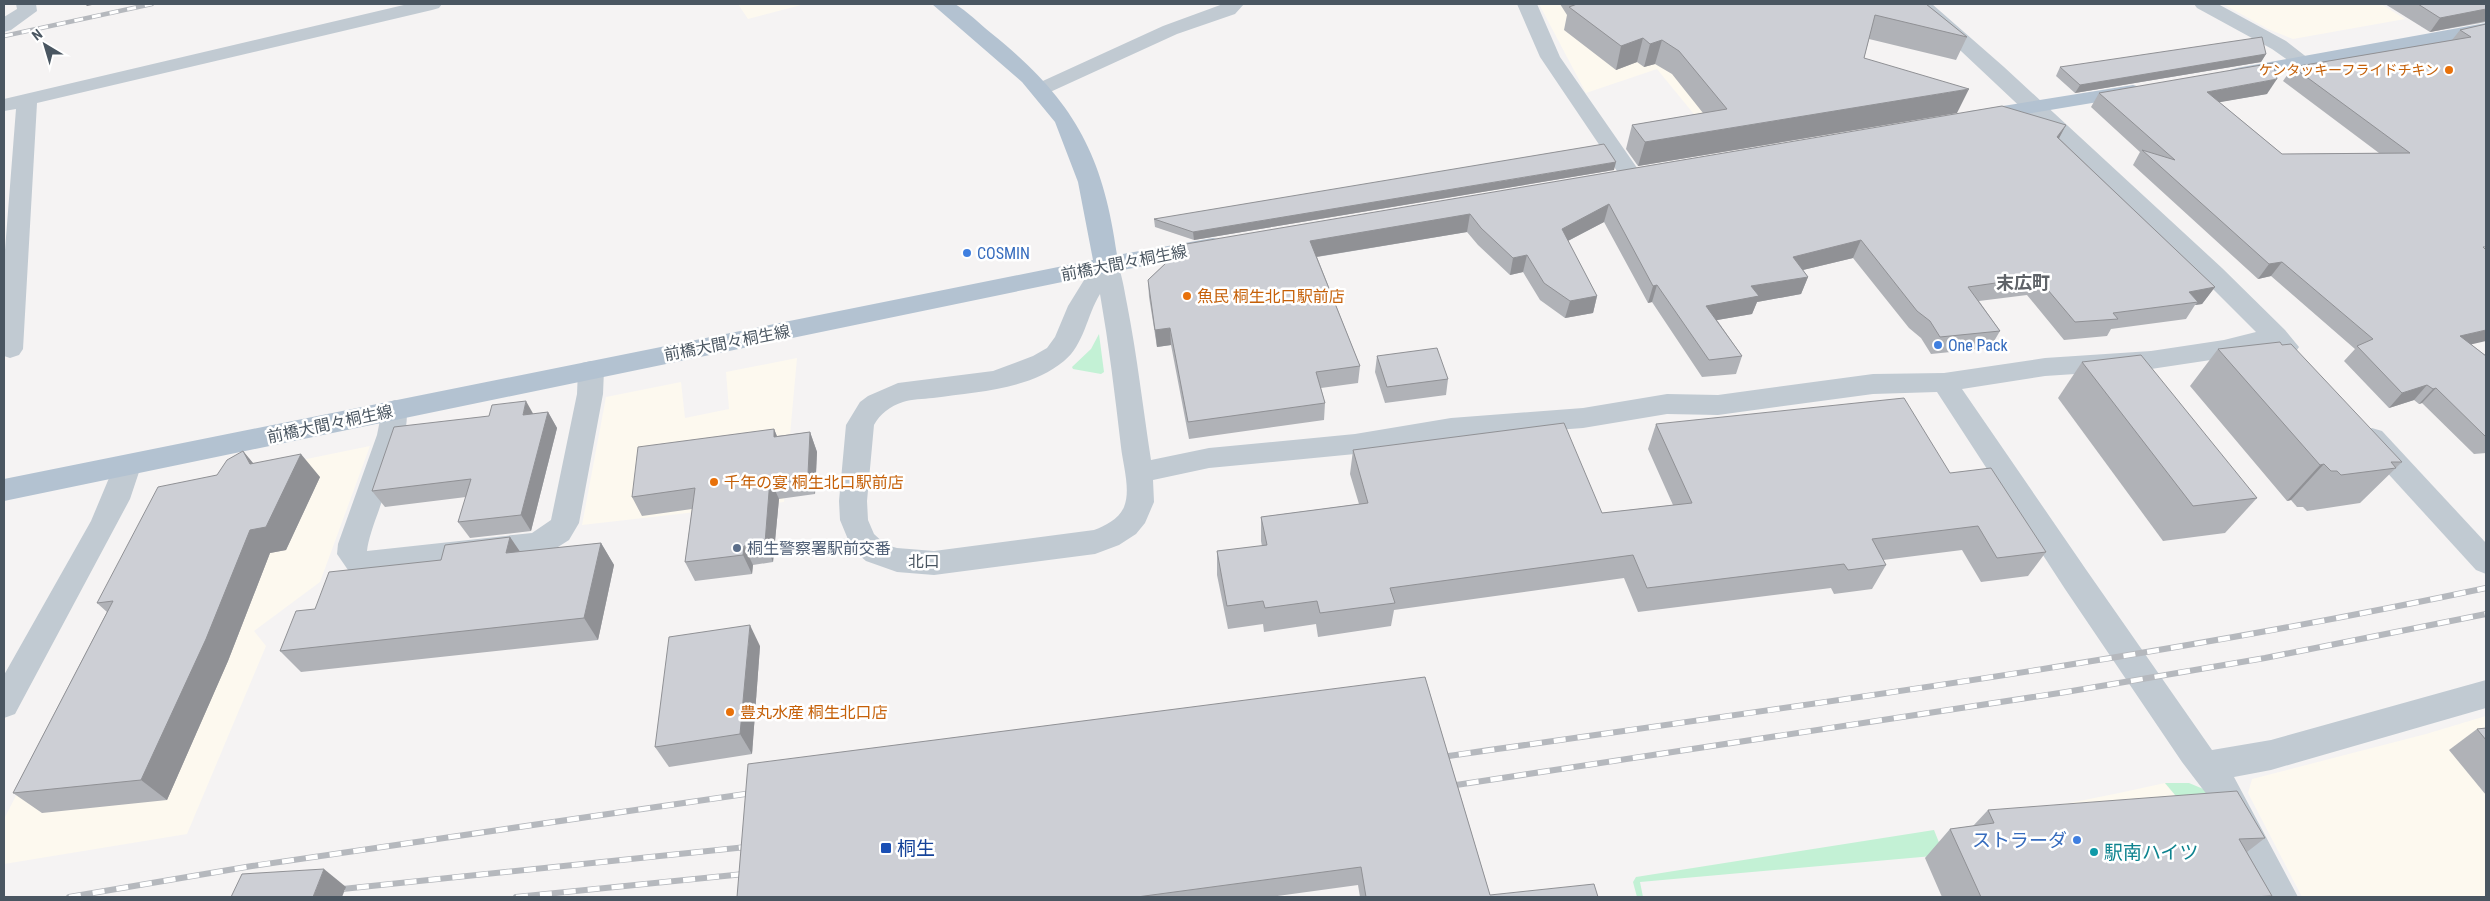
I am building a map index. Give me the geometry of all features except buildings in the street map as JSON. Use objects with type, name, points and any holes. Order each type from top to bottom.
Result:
[{"type":"main road","points":[[942,4],[1020,68],[1041,89],[1056,108],[1074,138],[1095,200],[1103,232],[1106,265]]},
{"type":"main road","points":[[2218,77],[2486,29]]},
{"type":"main road","points":[[1954,120],[2155,88]]},
{"type":"main road","name":"前橋大間々桐生線","points":[[4,490],[1106,265],[1230,243]]},
{"type":"street","points":[[4,26],[27,11],[26,4]]},
{"type":"street","points":[[4,106],[432,4]]},
{"type":"street","points":[[1041,89],[1170,30],[1228,10],[1234,4]]},
{"type":"street","points":[[1527,4],[1550,57],[1630,176]]},
{"type":"street","points":[[1921,4],[2035,106],[2303,364]]},
{"type":"street","points":[[2204,4],[2279,45],[2303,62]]},
{"type":"street","points":[[10,349],[27,100]]},
{"type":"street","name":"北口","points":[[1106,265],[1122,348],[1138,473],[1138,506],[1131,521],[1119,532],[1095,542],[934,563],[908,562],[885,557],[868,547],[859,536],[854,520],[853,502],[860,424],[869,409],[898,393],[993,380],[1014,375],[1042,363],[1056,354],[1067,340],[1080,306],[1106,265]]},
{"type":"street","points":[[1138,473],[1209,458],[1356,444],[1451,428],[1583,418],[1667,404],[1718,405],[1873,384],[1944,382],[2045,367],[2151,360],[2224,349],[2276,336]]},
{"type":"street","points":[[395,410],[391,435],[353,544],[352,554],[358,562],[371,564],[534,544],[551,538],[560,532],[565,523],[590,394],[591,370]]},
{"type":"street","points":[[1944,382],[2076,580],[2223,789],[2280,897]]},
{"type":"street","points":[[2355,421],[2486,562]]},
{"type":"street","points":[[4,704],[102,527],[116,499],[127,466]]},
{"type":"street","points":[[2205,766],[2239,762],[2271,755],[2486,694]]},
{"type":"shaded area","points":[[738,4],[805,4],[748,19]]},
{"type":"shaded area","points":[[1539,4],[1831,4],[1711,135],[1657,69],[1586,93]]},
{"type":"shaded area","points":[[2223,4],[2381,4],[2405,19],[2293,39],[2268,29]]},
{"type":"shaded area","points":[[797,358],[784,502],[582,525],[606,397],[681,382],[685,418],[729,409],[726,372]]},
{"type":"shaded area","points":[[370,446],[320,582],[254,631],[266,646],[187,834],[4,864],[4,819],[86,660],[218,477]]},
{"type":"shaded area","points":[[2486,716],[2486,897],[2302,897],[2248,793],[2252,779],[2426,734]]},
{"type":"shaded area","points":[[2165,783],[2196,821],[2040,809],[2119,793]]},
{"type":"green space","points":[[1099,334],[1104,372],[1101,374],[1073,369],[1072,367],[1091,349]]},
{"type":"green space","points":[[2165,783],[2189,783],[2208,791],[2261,897]]},
{"type":"green space","points":[[1934,830],[1944,855],[1640,882],[1643,897],[1637,897],[1633,882],[1636,877]]},
{"type":"railway","points":[[4,36],[152,4]]},
{"type":"railway","points":[[1435,758],[1962,682],[2094,661],[2225,639],[2486,588]]},
{"type":"railway","points":[[1443,787],[2066,692],[2265,658],[2486,614]]},
{"type":"railway","points":[[69,897],[252,866],[759,792]]},
{"type":"railway","points":[[333,890],[756,846]]},
{"type":"railway","points":[[516,897],[754,873]]},
{"type":"place","name":"ケンタッキーフライドチキン","points":[[2449,70]]},
{"type":"place","name":"COSMIN","points":[[967,253]]},
{"type":"place","name":"魚民 桐生北口駅前店","points":[[1187,296]]},
{"type":"place","name":"One Pack","points":[[1938,345]]},
{"type":"place","name":"千年の宴 桐生北口駅前店","points":[[714,482]]},
{"type":"place","name":"桐生警察署駅前交番","points":[[737,548]]},
{"type":"place","name":"豊丸水産 桐生北口店","points":[[730,712]]},
{"type":"place","name":"ストラーダ","points":[[2077,840]]},
{"type":"place","name":"桐生","points":[[886,848]]},
{"type":"place","name":"駅南ハイツ","points":[[2094,852]]},
{"type":"district","name":"末広町","points":[[2023,282]]}]
